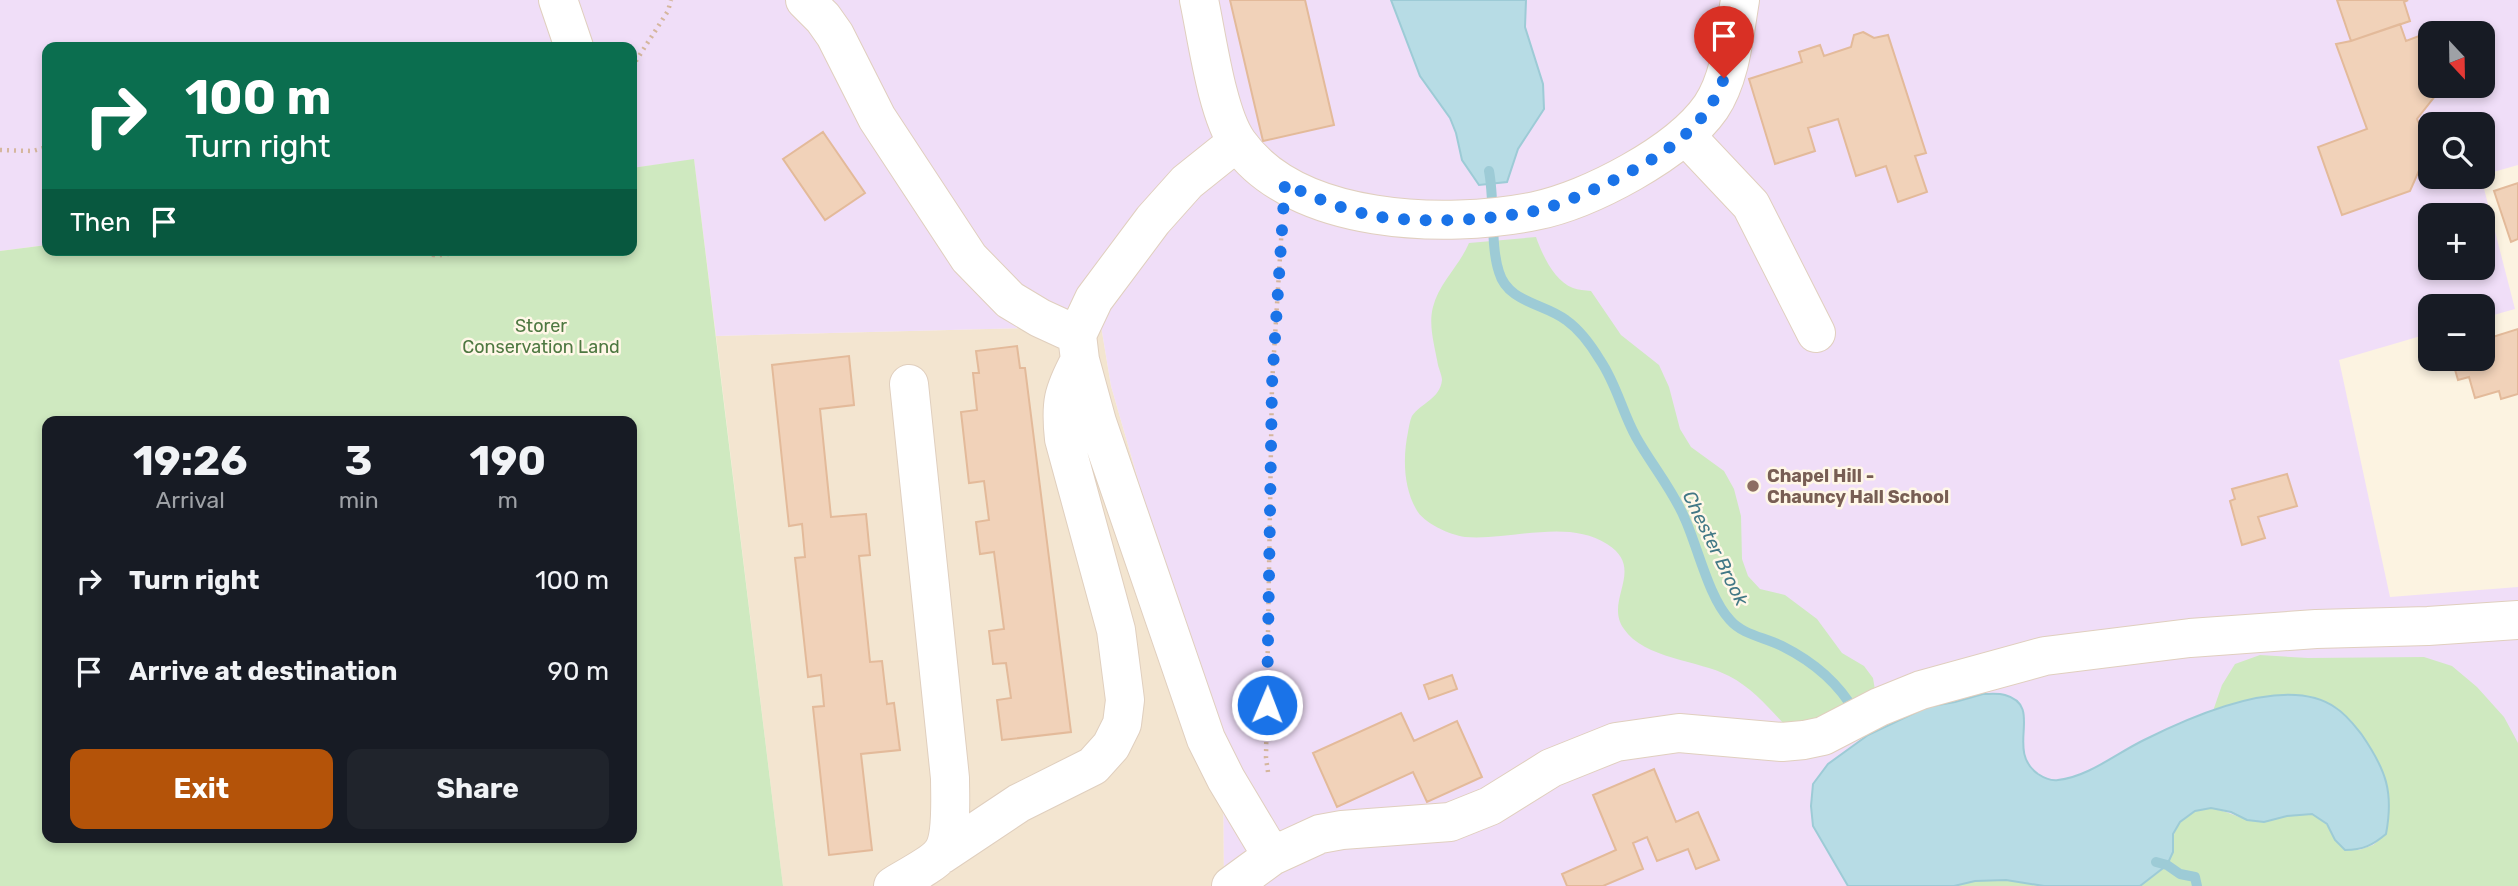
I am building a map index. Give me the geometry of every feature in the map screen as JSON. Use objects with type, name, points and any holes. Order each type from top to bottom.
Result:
[{"type":"lane","points":[[558,0],[572,42]]},
{"type":"lane","points":[[805,0],[835,34],[877,118],[969,258],[1010,300],[1040,318],[1078,348],[1097,422],[1206,739],[1226,779],[1272,856]]},
{"type":"lane","points":[[1199,0],[1222,108],[1237,142],[1261,168],[1321,200],[1377,216],[1420,219],[1518,213],[1568,201],[1629,173],[1659,155],[1703,117],[1719,92],[1740,0]]},
{"type":"lane","points":[[1685,135],[1751,205],[1816,333]]},
{"type":"lane","points":[[893,886],[1019,803],[1093,766],[1111,746],[1122,724],[1124,690],[1116,630],[1064,439],[1061,412],[1066,387],[1094,299],[1153,220],[1186,182],[1237,142]]},
{"type":"lane","points":[[909,384],[950,778],[949,830],[941,855]]},
{"type":"lane","points":[[1231,886],[1272,856],[1320,834],[1450,822],[1490,806],[1551,768],[1616,742],[1679,733],[1782,742],[1823,736],[1921,690],[2045,656],[2228,635],[2518,620]]},
{"type":"path","points":[[637,59],[668,11],[671,0]]},
{"type":"path","points":[[0,150],[33,151],[42,148]]},
{"type":"path","points":[[1270,784],[1266,758],[1272,384],[1285,183]]},
{"type":"shaded area","name":"Chapel Hill - Chauncy Hall School","points":[[0,0],[2518,0],[2518,165],[2495,172],[2495,112],[2418,112],[2418,189],[2484,189],[2488,203],[2418,203],[2418,280],[2495,280],[2495,231],[2515,309],[2495,315],[2495,294],[2418,294],[2418,337],[2339,360],[2390,597],[2518,587],[2518,886],[1224,886],[1223,750],[1190,660],[1111,386],[1101,326],[716,336],[694,160],[637,167],[637,42],[42,42],[42,246],[0,251]]},
{"type":"shaded area","points":[[1101,326],[1111,386],[1190,660],[1223,750],[1224,886],[783,886],[716,336]]},
{"type":"green space","name":"Storer Conservation Land","points":[[694,159],[783,886],[0,886],[0,251],[42,246],[42,256],[637,256],[637,167]]},
{"type":"green space","points":[[1536,237],[1545,259],[1560,279],[1573,288],[1591,291],[1621,335],[1659,365],[1669,387],[1680,429],[1691,447],[1724,471],[1734,489],[1741,516],[1742,559],[1748,576],[1760,589],[1785,595],[1817,619],[1842,653],[1864,666],[1873,678],[1875,690],[1834,715],[1784,724],[1752,692],[1729,676],[1658,653],[1633,639],[1619,618],[1624,564],[1607,544],[1591,536],[1556,531],[1465,537],[1452,534],[1424,519],[1416,509],[1405,471],[1405,451],[1412,416],[1441,386],[1432,329],[1436,298],[1469,243]]},
{"type":"green space","points":[[2260,655],[2308,658],[2424,657],[2452,666],[2477,687],[2504,717],[2518,743],[2518,886],[2140,886],[2160,872],[2168,862],[2173,851],[2175,832],[2181,821],[2201,809],[2221,811],[2262,822],[2299,814],[2316,815],[2323,820],[2335,840],[2359,850],[2373,845],[2386,834],[2353,723],[2335,707],[2318,700],[2269,696],[2213,711],[2222,685],[2235,664]]},
{"type":"green space","points":[[2007,880],[2044,886],[1954,886],[1975,881]]},
{"type":"water","points":[[1391,0],[1526,0],[1525,27],[1543,84],[1544,109],[1518,149],[1507,182],[1479,185],[1462,160],[1450,118],[1420,76]]},
{"type":"water","points":[[1983,694],[2002,694],[2017,701],[2024,719],[2024,753],[2028,764],[2038,774],[2055,780],[2080,774],[2144,740],[2213,710],[2266,696],[2316,698],[2347,717],[2377,759],[2388,793],[2386,834],[2367,846],[2345,850],[2335,840],[2327,824],[2312,814],[2287,816],[2264,822],[2247,820],[2231,812],[2211,808],[2195,811],[2180,822],[2173,834],[2173,852],[2167,865],[2140,886],[2044,886],[2006,880],[1975,881],[1954,886],[1848,886],[1813,826],[1813,784],[1828,764],[1868,735],[1927,707]]},
{"type":"building","points":[[1230,0],[1305,0],[1334,125],[1263,141]]},
{"type":"building","points":[[2337,0],[2408,0],[2404,2],[2410,21],[2351,41]]},
{"type":"building","points":[[2400,24],[2406,41],[2418,36],[2418,98],[2434,98],[2423,112],[2418,112],[2418,173],[2410,191],[2342,215],[2318,147],[2367,129],[2336,44]]},
{"type":"building","points":[[1863,32],[1874,38],[1888,35],[1926,153],[1915,156],[1927,192],[1898,202],[1886,166],[1856,176],[1838,119],[1808,128],[1815,151],[1775,164],[1749,79],[1802,62],[1799,52],[1820,45],[1824,56],[1851,47],[1854,35]]},
{"type":"building","points":[[823,132],[865,193],[825,220],[783,159]]},
{"type":"building","points":[[2518,183],[2518,239],[2511,242],[2494,191]]},
{"type":"building","points":[[2518,329],[2518,394],[2501,399],[2499,391],[2475,398],[2469,377],[2458,380],[2455,371],[2495,371],[2495,336]]},
{"type":"building","points":[[1017,346],[1020,368],[1025,368],[1071,732],[1002,740],[997,700],[1011,698],[1006,663],[993,664],[989,631],[1004,629],[994,552],[980,554],[976,522],[989,520],[984,481],[969,483],[961,412],[977,410],[973,373],[979,373],[976,351]]},
{"type":"building","points":[[849,356],[854,405],[820,409],[831,517],[866,514],[870,555],[859,556],[870,662],[882,661],[887,704],[894,703],[900,750],[861,754],[872,850],[829,855],[813,707],[824,706],[821,675],[808,677],[795,558],[805,557],[802,524],[789,526],[772,365]]},
{"type":"building","points":[[2287,474],[2297,506],[2258,517],[2265,538],[2242,545],[2230,501],[2235,499],[2232,489]]},
{"type":"building","points":[[1452,675],[1457,689],[1429,699],[1424,685]]},
{"type":"building","points":[[1401,713],[1414,741],[1457,721],[1482,777],[1427,802],[1413,772],[1337,807],[1313,753]]},
{"type":"building","points":[[1654,769],[1676,822],[1698,812],[1719,860],[1696,869],[1688,849],[1657,861],[1647,837],[1633,843],[1643,869],[1603,886],[1567,886],[1562,874],[1616,850],[1593,795]]},
{"type":"waterway","name":"Chester Brook","points":[[1489,171],[1494,249],[1504,282],[1518,296],[1566,320],[1581,333],[1593,349],[1611,379],[1636,437],[1680,508],[1710,586],[1723,611],[1741,629],[1804,658],[1841,691],[1855,712]]},
{"type":"waterway","name":"Chester Brook","points":[[2156,862],[2167,865],[2180,874],[2195,877],[2197,886]]},
{"type":"place","name":"Chapel Hill - Chauncy Hall School","points":[[1753,486]]},
{"type":"route","points":[[1267,705],[1272,384],[1285,183],[1304,194],[1377,216],[1444,219],[1536,211],[1584,194],[1629,173],[1659,155],[1703,117],[1712,106],[1724,78]]}]
